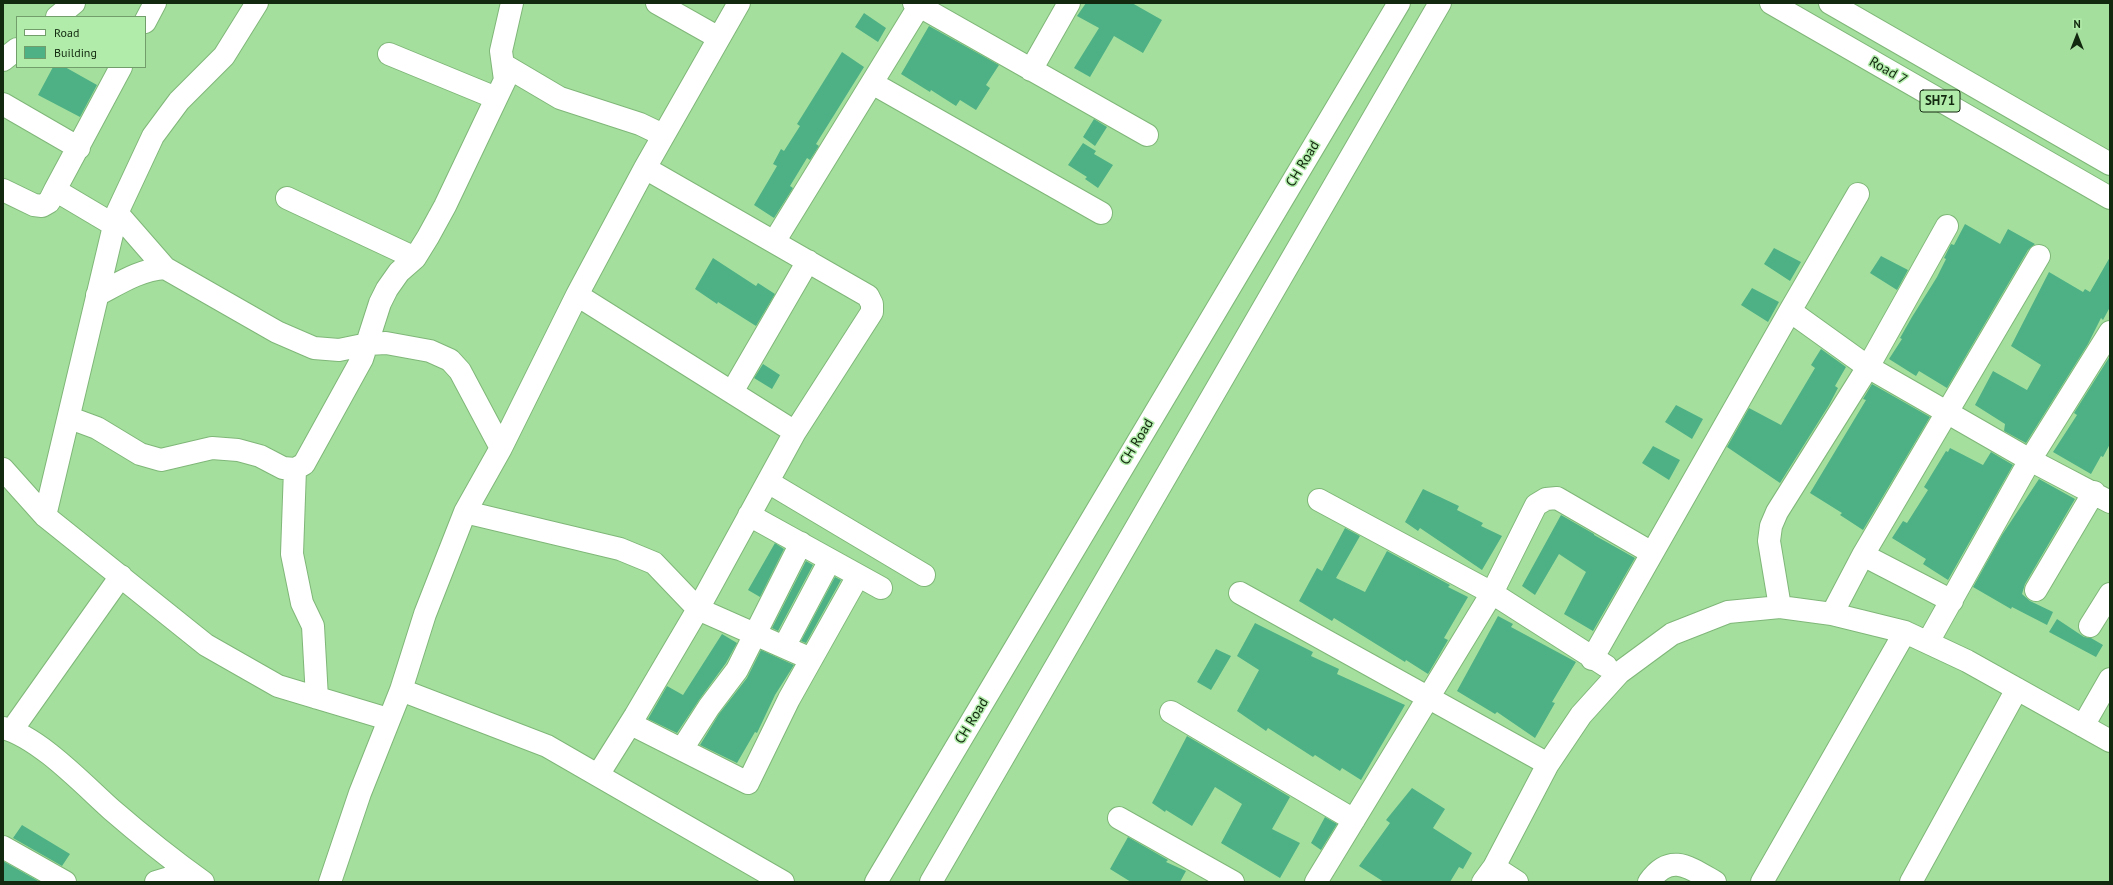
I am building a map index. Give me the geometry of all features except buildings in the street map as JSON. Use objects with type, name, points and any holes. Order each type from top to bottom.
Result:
[{"type":"street","points":[[58,16],[74,3]]},
{"type":"street","points":[[146,20],[155,3]]},
{"type":"street","points":[[46,516],[116,219],[153,136],[179,101],[224,56],[257,3]]},
{"type":"street","points":[[70,418],[97,428],[140,454],[161,460],[212,448],[238,450],[260,456],[283,468],[295,468],[304,464],[362,359],[380,303],[387,288],[399,272],[415,258],[445,206],[505,80],[502,50],[512,3]]},
{"type":"street","points":[[658,3],[719,38]]},
{"type":"street","points":[[330,882],[388,719],[401,690],[425,614],[465,512],[501,448],[577,295],[645,168],[739,3]]},
{"type":"street","points":[[1031,70],[1069,3]]},
{"type":"street","name":"CH Road","points":[[876,882],[1399,3]]},
{"type":"street","points":[[931,882],[1440,3]]},
{"type":"street","name":"Road 7","points":[[1771,3],[2110,198]]},
{"type":"street","name":"SH71","points":[[1830,3],[2110,164]]},
{"type":"street","points":[[774,242],[872,83],[918,4],[1147,135]]},
{"type":"street","points":[[3,60],[16,50]]},
{"type":"street","points":[[389,54],[496,98]]},
{"type":"street","points":[[504,65],[560,98],[640,124],[663,135]]},
{"type":"street","points":[[3,190],[34,205],[42,206],[49,202],[121,68]]},
{"type":"street","points":[[872,83],[1101,213]]},
{"type":"street","points":[[3,104],[79,148]]},
{"type":"street","points":[[598,776],[698,609],[795,432],[872,312],[872,304],[868,296],[645,168]]},
{"type":"street","points":[[55,190],[116,219],[165,268],[277,332],[314,348],[339,350],[368,344],[403,344],[430,351],[450,360],[460,371],[501,448]]},
{"type":"street","points":[[1592,659],[1858,194]]},
{"type":"street","points":[[287,198],[415,258]]},
{"type":"street","points":[[1780,607],[1769,541],[1771,526],[1777,512],[1868,366],[1947,226]]},
{"type":"street","points":[[1832,614],[1863,555],[2039,256]]},
{"type":"street","points":[[732,392],[808,261]]},
{"type":"street","points":[[98,295],[134,275],[151,269],[165,268]]},
{"type":"street","points":[[577,295],[795,432]]},
{"type":"street","points":[[1790,311],[1868,366],[2030,460],[2102,497],[2036,590]]},
{"type":"street","points":[[1928,642],[2030,460],[2110,332]]},
{"type":"street","points":[[295,468],[292,554],[302,603],[313,626],[317,698]]},
{"type":"street","points":[[3,469],[46,516],[206,646],[278,686],[388,719]]},
{"type":"street","points":[[768,482],[924,575]]},
{"type":"street","points":[[1316,882],[1492,593],[1536,505],[1546,499],[1557,498],[1652,553]]},
{"type":"street","points":[[1319,500],[1492,593],[1592,659],[1619,673]]},
{"type":"street","points":[[465,512],[620,548],[636,554],[654,563],[698,609],[812,659]]},
{"type":"street","points":[[749,515],[881,588]]},
{"type":"street","points":[[682,749],[709,707],[737,670],[800,543]]},
{"type":"street","points":[[1863,555],[1952,600]]},
{"type":"street","points":[[784,647],[830,560]]},
{"type":"street","points":[[121,576],[7,729],[54,757],[113,811],[196,877]]},
{"type":"street","points":[[630,724],[748,783],[782,712],[858,576]]},
{"type":"street","points":[[1240,594],[1548,764]]},
{"type":"street","points":[[2090,626],[2110,594]]},
{"type":"street","points":[[1517,882],[1489,874],[1548,764],[1581,715],[1619,673],[1672,634],[1728,612],[1780,607],[1832,614],[1905,632],[1967,661],[2110,741]]},
{"type":"street","points":[[1762,882],[1905,632]]},
{"type":"street","points":[[2083,726],[2110,679]]},
{"type":"street","points":[[1911,882],[2017,689]]},
{"type":"street","points":[[401,690],[547,746],[783,882]]},
{"type":"street","points":[[1171,712],[1354,820]]},
{"type":"street","points":[[1119,818],[1233,882]]},
{"type":"street","points":[[3,848],[65,882]]},
{"type":"street","points":[[1649,882],[1657,871],[1667,864],[1681,864],[1715,882]]},
{"type":"street","points":[[156,882],[196,877]]}]
